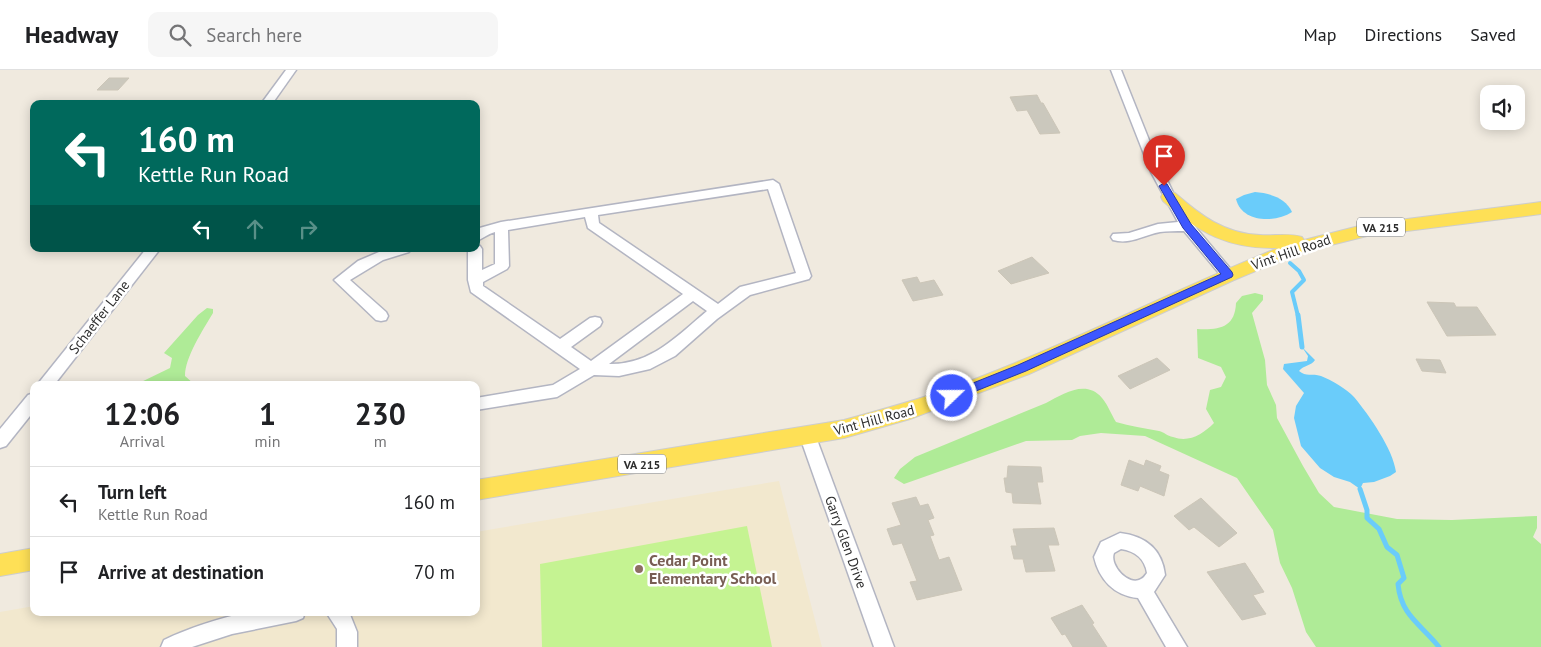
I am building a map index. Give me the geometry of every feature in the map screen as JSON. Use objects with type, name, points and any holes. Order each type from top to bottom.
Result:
[{"type":"main road","points":[[1169,197],[1202,225],[1235,239],[1257,242],[1326,239]]},
{"type":"main road","name":"Vint Hill Road","points":[[480,489],[808,437],[903,413],[1022,368],[1228,275],[1294,248],[1326,239],[1406,224],[1541,208]]},
{"type":"main road","points":[[0,564],[30,560]]},
{"type":"street","points":[[269,100],[291,70]]},
{"type":"street","points":[[1116,70],[1169,197],[1187,226],[1228,275]]},
{"type":"street","points":[[475,252],[476,288],[592,369],[619,370],[645,365],[670,352],[718,310],[745,291],[804,276],[773,184],[501,226],[480,232]]},
{"type":"street","points":[[591,212],[593,225],[718,310]]},
{"type":"street","points":[[476,280],[502,266],[501,226]]},
{"type":"street","points":[[1118,236],[1129,237],[1158,228],[1187,226]]},
{"type":"street","name":"Schaeffer Lane","points":[[48,381],[151,252]]},
{"type":"street","points":[[381,316],[341,280],[361,264],[390,252]]},
{"type":"street","points":[[480,403],[557,391],[592,369],[693,294]]},
{"type":"street","points":[[560,346],[595,322]]},
{"type":"street","points":[[0,441],[30,404]]},
{"type":"street","name":"Garry Glen Drive","points":[[808,437],[884,647]]},
{"type":"street","points":[[1142,588],[1177,647]]},
{"type":"street","points":[[171,647],[196,634],[213,629],[276,616]]},
{"type":"street","points":[[340,616],[344,619],[347,627],[347,647]]},
{"type":"shaded area","name":"Cedar Point Elementary School","points":[[779,481],[822,647],[0,647],[0,612],[30,607],[30,616],[480,616],[480,531]]},
{"type":"green space","points":[[1255,293],[1263,295],[1263,300],[1252,313],[1265,360],[1267,385],[1276,405],[1277,418],[1319,493],[1334,507],[1397,519],[1452,520],[1537,516],[1537,528],[1533,537],[1541,544],[1541,647],[1316,647],[1306,632],[1292,588],[1280,563],[1273,530],[1237,478],[1145,436],[1101,433],[1080,436],[1072,440],[1026,441],[904,484],[894,478],[900,469],[915,457],[1074,390],[1089,389],[1096,392],[1106,404],[1116,422],[1159,431],[1179,439],[1190,438],[1200,434],[1214,423],[1206,409],[1210,390],[1221,387],[1226,377],[1221,367],[1198,358],[1197,329],[1212,329],[1224,326],[1233,318],[1236,303],[1242,296]]},
{"type":"green space","points":[[207,308],[213,309],[213,313],[195,344],[188,361],[185,376],[191,381],[143,381],[170,368],[172,358],[164,353],[198,315]]},
{"type":"green space","points":[[747,526],[772,647],[542,647],[540,564]]},
{"type":"water","points":[[1255,192],[1276,197],[1286,203],[1292,212],[1277,218],[1260,219],[1252,217],[1239,207],[1236,199]]},
{"type":"water","points":[[1302,347],[1315,360],[1299,371],[1304,374],[1318,375],[1334,382],[1354,397],[1385,443],[1396,472],[1374,482],[1363,483],[1360,489],[1350,482],[1334,477],[1320,468],[1301,446],[1294,418],[1296,406],[1304,393],[1283,369],[1284,364],[1307,361],[1308,356]]},
{"type":"building","points":[[109,78],[129,78],[118,90],[97,90]]},
{"type":"building","points":[[1037,95],[1060,133],[1040,134],[1027,110],[1017,111],[1010,97]]},
{"type":"building","points":[[1032,257],[1049,273],[1011,284],[998,271]]},
{"type":"building","points":[[917,277],[920,283],[934,280],[943,295],[913,301],[902,280]]},
{"type":"building","points":[[1427,302],[1454,303],[1456,307],[1477,307],[1496,335],[1447,336]]},
{"type":"building","points":[[1157,358],[1170,370],[1130,389],[1118,376]]},
{"type":"building","points":[[1416,359],[1440,360],[1446,373],[1422,371]]},
{"type":"building","points":[[1129,460],[1144,466],[1146,460],[1161,466],[1159,471],[1169,475],[1164,496],[1140,486],[1138,491],[1121,485]]},
{"type":"building","points":[[1008,466],[1041,467],[1043,482],[1037,482],[1041,504],[1013,503],[1012,493],[1006,492],[1004,478],[1007,478]]},
{"type":"building","points":[[916,497],[920,506],[928,504],[934,518],[928,520],[934,535],[930,536],[939,560],[949,557],[962,590],[917,600],[910,582],[917,581],[902,543],[893,545],[887,529],[901,525],[892,503]]},
{"type":"building","points":[[1201,498],[1237,533],[1219,547],[1194,527],[1189,530],[1174,516]]},
{"type":"building","points":[[1054,528],[1059,545],[1048,545],[1055,571],[1026,572],[1023,559],[1014,559],[1011,546],[1017,546],[1013,529]]},
{"type":"building","points":[[1245,563],[1264,592],[1253,595],[1266,614],[1242,620],[1207,572]]},
{"type":"building","points":[[1082,605],[1107,647],[1073,647],[1065,634],[1062,635],[1051,618]]},
{"type":"waterway","points":[[1290,263],[1299,271],[1304,280],[1292,292],[1298,316]]},
{"type":"waterway","points":[[1298,315],[1302,347]]},
{"type":"waterway","points":[[1360,489],[1367,510],[1367,518],[1379,529],[1387,547],[1397,555],[1404,578],[1398,584],[1403,604],[1413,619],[1439,647]]},
{"type":"place","name":"Cedar Point Elementary School","points":[[639,569]]},
{"type":"route","points":[[952,396],[1022,368],[1228,275],[1187,226],[1164,186]]}]
